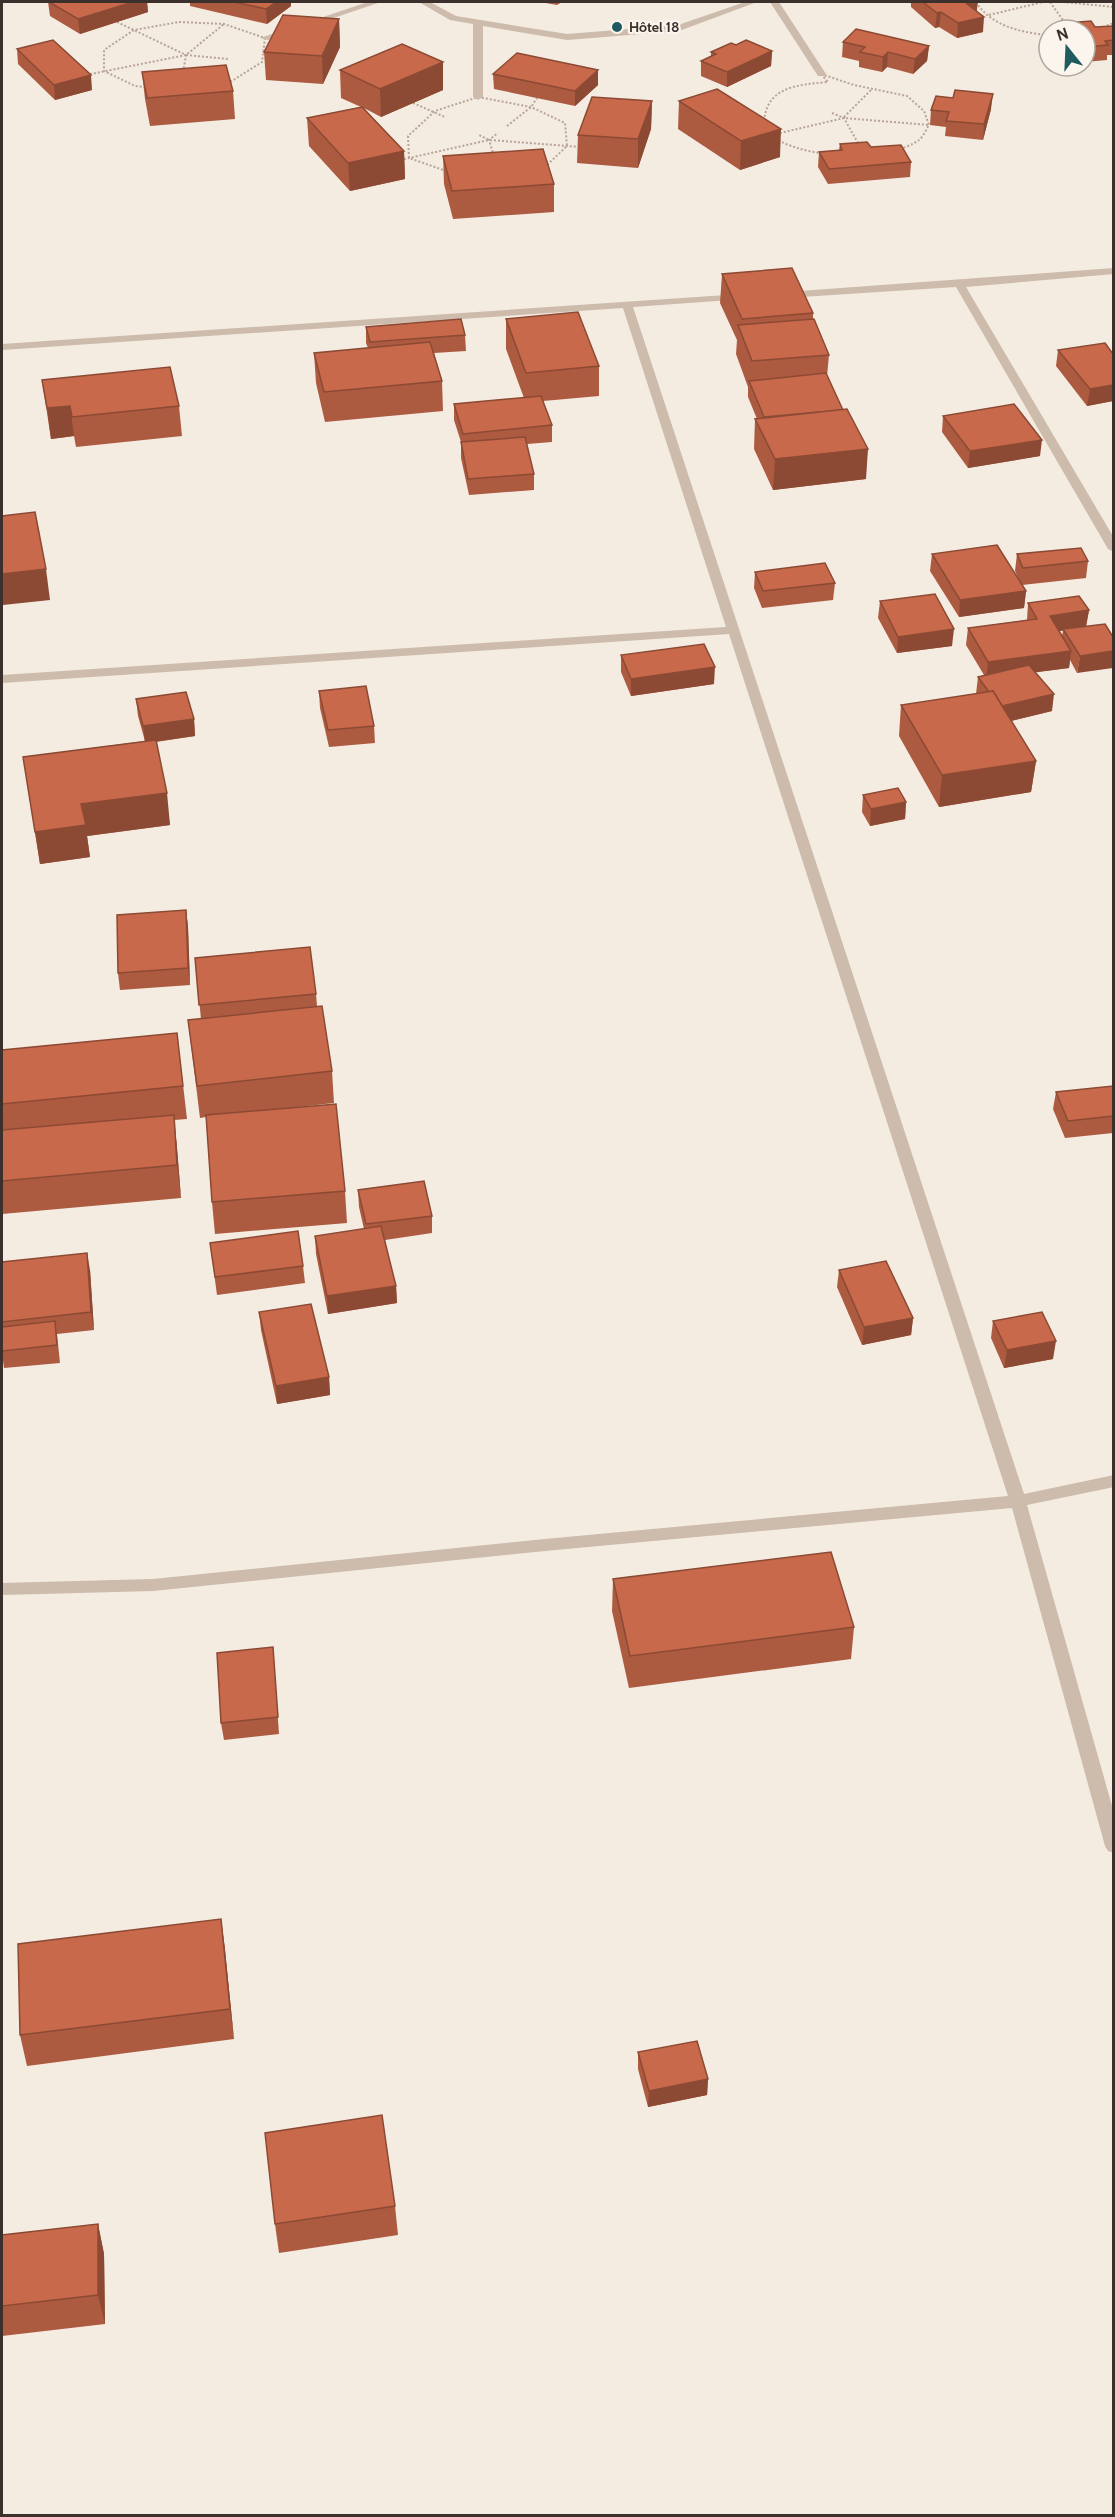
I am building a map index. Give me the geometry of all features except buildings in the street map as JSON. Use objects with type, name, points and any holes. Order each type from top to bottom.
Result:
[{"type":"street","points":[[265,38],[376,2]]},
{"type":"street","points":[[424,2],[453,18],[567,37],[679,28],[752,2]]},
{"type":"street","points":[[774,2],[821,74]]},
{"type":"street","points":[[478,22],[478,97]]},
{"type":"street","points":[[769,296],[1113,272]]},
{"type":"street","points":[[959,284],[1113,549]]},
{"type":"street","points":[[2,347],[757,297]]},
{"type":"street","points":[[627,304],[1018,1501],[1113,1846]]},
{"type":"street","points":[[2,679],[734,630]]},
{"type":"street","points":[[2,1589],[153,1585],[545,1545],[1018,1501],[1113,1481]]},
{"type":"path","points":[[976,2],[979,8],[1008,28],[1037,33]]},
{"type":"path","points":[[989,15],[1043,2]]},
{"type":"path","points":[[1050,2],[1061,18]]},
{"type":"path","points":[[1063,2],[1113,7]]},
{"type":"path","points":[[117,22],[186,55]]},
{"type":"path","points":[[104,71],[104,50],[134,30],[179,22],[224,24],[265,38],[262,62]]},
{"type":"path","points":[[1100,29],[1113,23]]},
{"type":"path","points":[[180,97],[186,55],[224,24]]},
{"type":"path","points":[[78,77],[186,55],[229,59]]},
{"type":"path","points":[[251,61],[262,62]]},
{"type":"path","points":[[104,71],[135,86],[180,91],[227,84],[262,62]]},
{"type":"path","points":[[821,74],[872,89],[907,96],[924,111],[929,125]]},
{"type":"path","points":[[821,74],[828,82],[798,85],[776,95],[765,109],[764,128],[781,142],[816,154],[865,156],[883,154],[920,140],[929,125]]},
{"type":"path","points":[[844,118],[872,89]]},
{"type":"path","points":[[409,158],[408,136],[435,111],[478,97],[531,106],[565,123],[567,146]]},
{"type":"path","points":[[489,140],[531,106],[537,98]]},
{"type":"path","points":[[413,103],[453,121]]},
{"type":"path","points":[[772,135],[844,118],[929,125]]},
{"type":"path","points":[[844,118],[865,156]]},
{"type":"path","points":[[471,130],[489,140],[494,158]]},
{"type":"path","points":[[399,160],[489,140],[583,148]]},
{"type":"path","points":[[409,158],[449,172],[499,175],[546,166],[567,146]]},
{"type":"path","points":[[496,166],[498,180]]},
{"type":"place","name":"Hôtel 18","points":[[617,27]]}]
